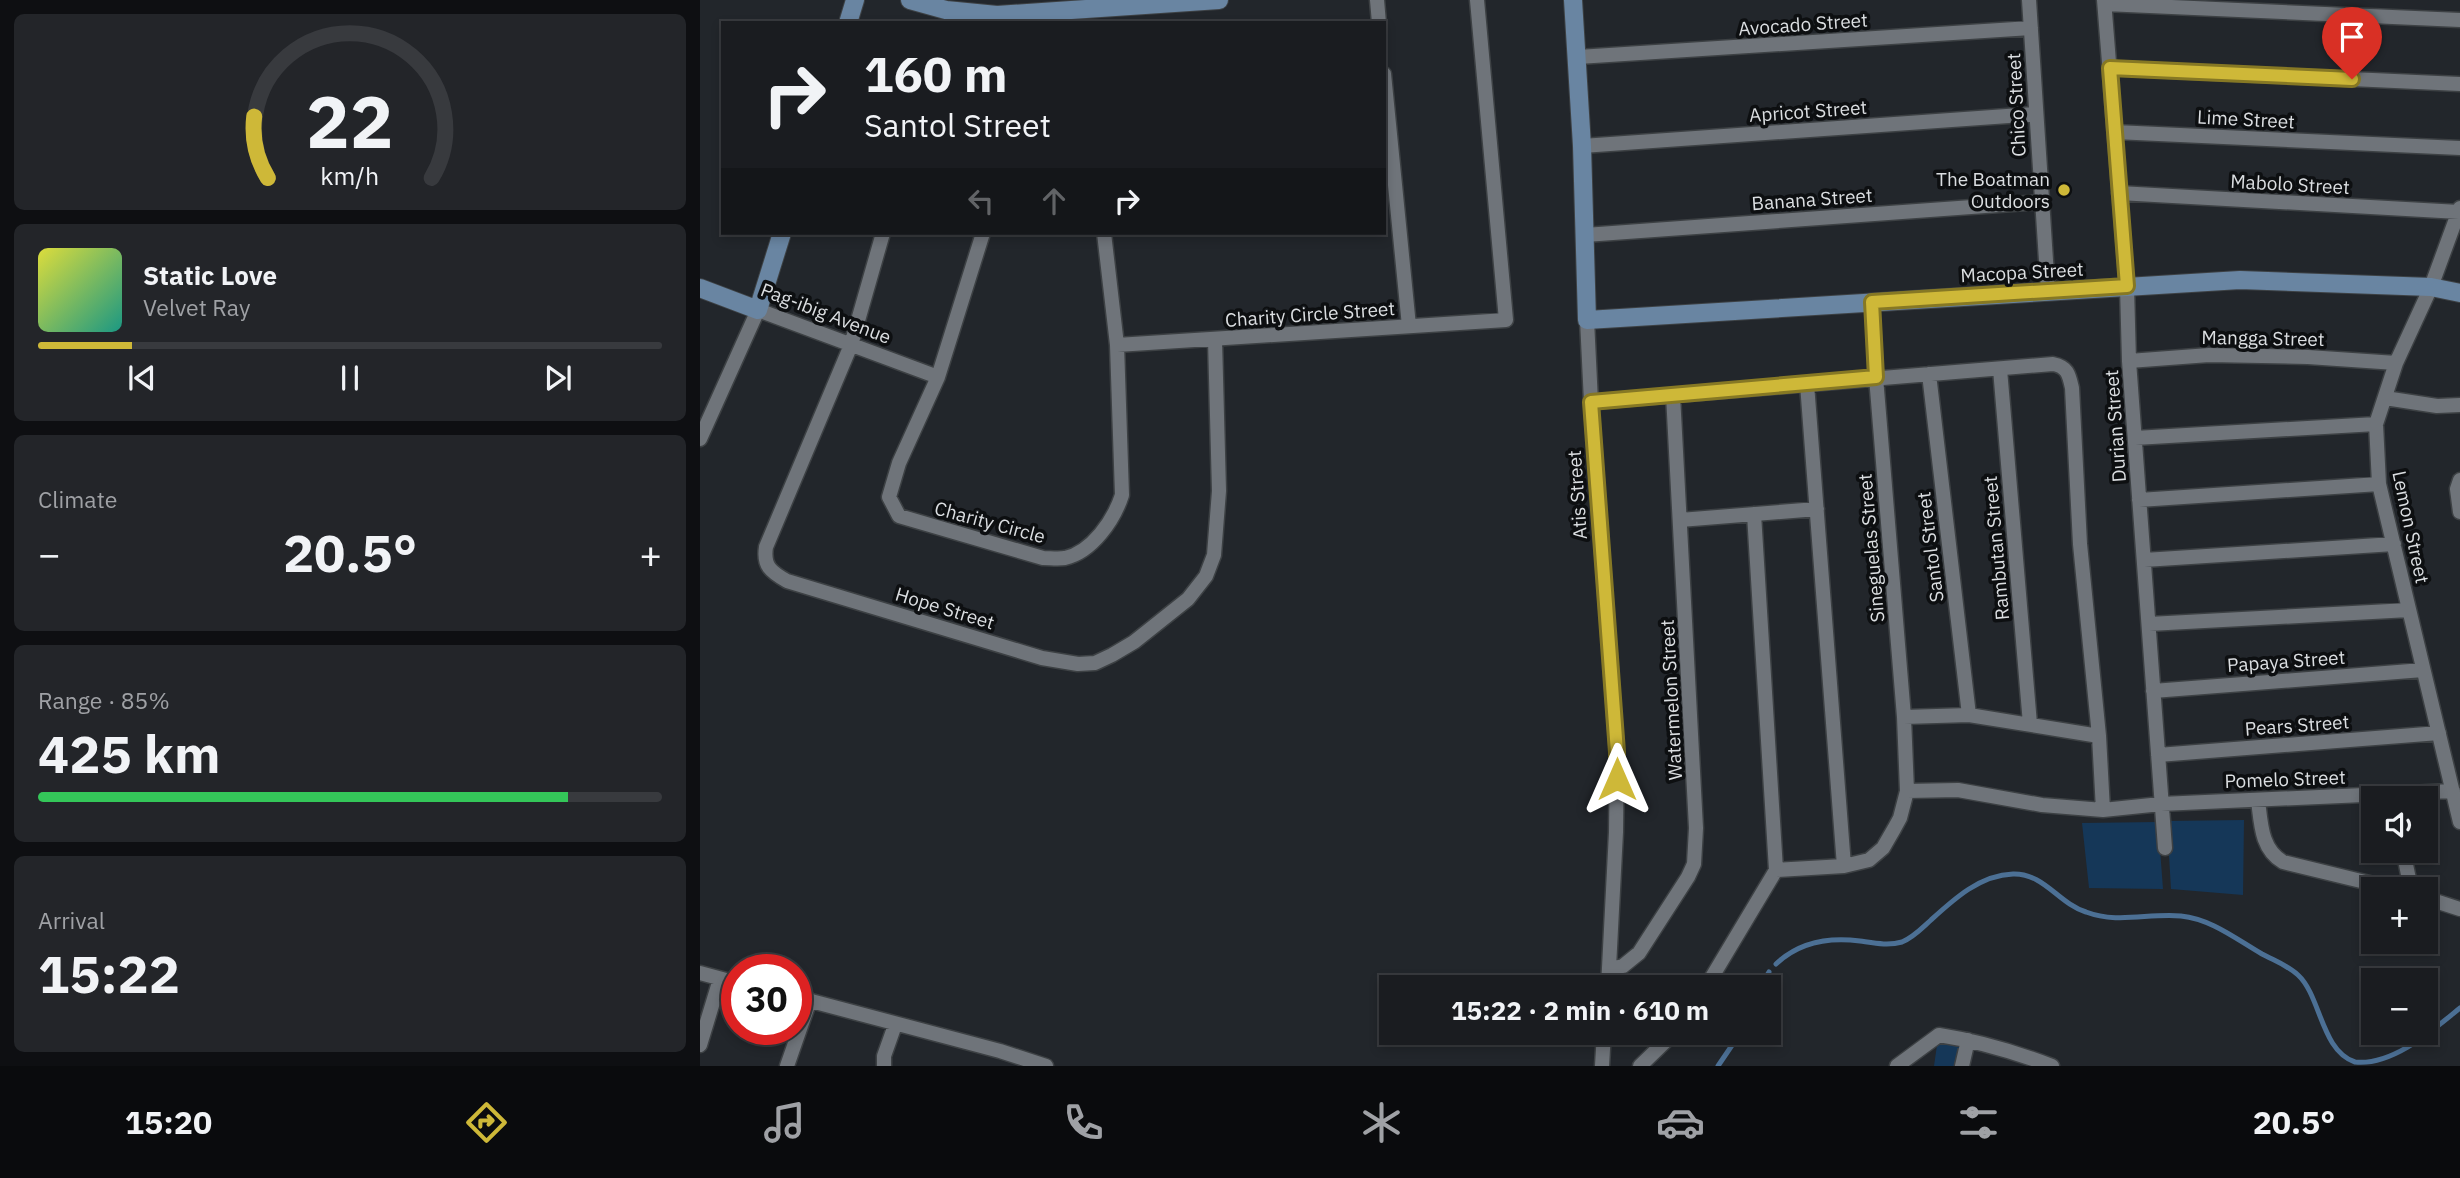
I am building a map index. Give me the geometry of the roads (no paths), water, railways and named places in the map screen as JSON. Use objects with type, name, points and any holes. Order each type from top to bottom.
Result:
[{"type":"street","points":[[849,21],[855,0]]},
{"type":"street","points":[[910,0],[946,10],[997,15],[1219,0]]},
{"type":"street","points":[[1377,0],[1379,21]]},
{"type":"street","name":"Charity Circle Street","points":[[1117,345],[1506,320],[1477,0]]},
{"type":"street","name":"Atis Street","points":[[1573,0],[1582,146],[1591,402],[1617,752],[1609,975]]},
{"type":"street","name":"Chico Street","points":[[2029,0],[2048,291]]},
{"type":"street","points":[[2104,2],[2460,20]]},
{"type":"street","name":"Durian Street","points":[[2104,2],[2127,286],[2129,361],[2165,848]]},
{"type":"street","name":"Avocado Street","points":[[1578,57],[2032,29]]},
{"type":"street","points":[[2110,68],[2460,84]]},
{"type":"street","points":[[1386,94],[1409,326]]},
{"type":"street","name":"Apricot Street","points":[[1582,146],[2036,114]]},
{"type":"street","name":"Lime Street","points":[[2115,132],[2460,148]]},
{"type":"street","name":"Mabolo Street","points":[[2119,193],[2459,210]]},
{"type":"street","name":"Banana Street","points":[[1585,235],[2041,202]]},
{"type":"street","name":"Lemon Street","points":[[2459,210],[2431,287],[2396,363],[2376,424],[2379,484],[2460,822]]},
{"type":"street","points":[[700,439],[758,310],[781,235]]},
{"type":"street","name":"Hope Street","points":[[882,235],[851,345],[770,534],[764,557],[766,565],[787,581],[1042,658],[1078,664],[1095,663],[1134,642],[1188,599],[1206,576],[1214,555],[1219,491],[1215,340]]},
{"type":"street","name":"Charity Circle","points":[[982,235],[938,377],[891,484],[889,497],[899,516],[1043,558],[1066,558],[1084,548],[1117,512],[1122,495],[1117,345],[1104,235]]},
{"type":"street","name":"Macopa Street","points":[[1587,320],[2239,281],[2431,287],[2460,293]]},
{"type":"street","name":"Pag-ibig Avenue","points":[[700,288],[938,377]]},
{"type":"street","name":"Sineguelas Street","points":[[1776,870],[1844,866],[1869,860],[1883,848],[1900,818],[1907,790],[1904,717],[1872,302]]},
{"type":"street","name":"Mangga Street","points":[[2129,361],[2210,355],[2308,357],[2396,363]]},
{"type":"street","points":[[1591,402],[2053,364],[2065,369],[2072,388],[2080,544],[2099,736],[2103,810]]},
{"type":"street","name":"Rambutan Street","points":[[2000,369],[2030,724]]},
{"type":"street","name":"Santol Street","points":[[1929,374],[1969,715]]},
{"type":"street","points":[[1807,384],[1844,866]]},
{"type":"street","name":"Watermelon Street","points":[[1609,969],[1623,966],[1639,953],[1694,864],[1696,814],[1673,394]]},
{"type":"street","points":[[2385,398],[2437,406],[2460,405]]},
{"type":"street","points":[[2135,438],[2376,424]]},
{"type":"street","points":[[2459,480],[2457,489],[2460,512]]},
{"type":"street","points":[[2139,500],[2379,484]]},
{"type":"street","points":[[1680,520],[1817,509]]},
{"type":"street","points":[[1713,975],[1776,870],[1754,514]]},
{"type":"street","points":[[2144,560],[2394,544]]},
{"type":"street","points":[[2150,624],[2409,610]]},
{"type":"street","name":"Papaya Street","points":[[2153,691],[2423,670]]},
{"type":"street","points":[[1904,717],[1969,715],[2099,736]]},
{"type":"street","name":"Pears Street","points":[[2158,755],[2439,733]]},
{"type":"street","name":"Pomelo Street","points":[[1907,790],[1958,790],[2042,806],[2103,810],[2161,804],[2361,797]]},
{"type":"street","name":"Pomelo Street","points":[[2438,792],[2453,791]]},
{"type":"street","points":[[2258,800],[2263,834],[2273,856],[2283,862],[2361,881]]},
{"type":"street","points":[[2438,902],[2460,909]]},
{"type":"street","points":[[700,973],[720,979],[700,1045]]},
{"type":"street","points":[[812,1002],[1000,1051],[1046,1066]]},
{"type":"street","points":[[884,1066],[884,1056],[895,1025]]},
{"type":"street","points":[[1897,1066],[1939,1035],[1968,1040],[2024,1061],[2052,1066]]},
{"type":"street","points":[[1962,1066],[1968,1040]]},
{"type":"street","points":[[787,1066],[792,1045]]},
{"type":"street","points":[[1602,1066],[1603,1045]]},
{"type":"street","points":[[1640,1066],[1662,1045]]},
{"type":"street","points":[[1000,1051],[1004,1066]]},
{"type":"waterway","points":[[1776,964],[1794,951],[1826,941],[1886,944],[1902,942],[1979,883],[2001,875],[2013,874],[2034,878],[2076,908],[2086,912],[2121,918],[2181,916],[2203,921],[2223,930],[2298,975],[2306,984],[2335,1047],[2355,1062],[2369,1062],[2398,1052],[2460,1008]]},
{"type":"waterway","points":[[1718,1066],[1732,1045]]},
{"type":"place","name":"The Boatman Outdoors","points":[[2064,190]]}]
